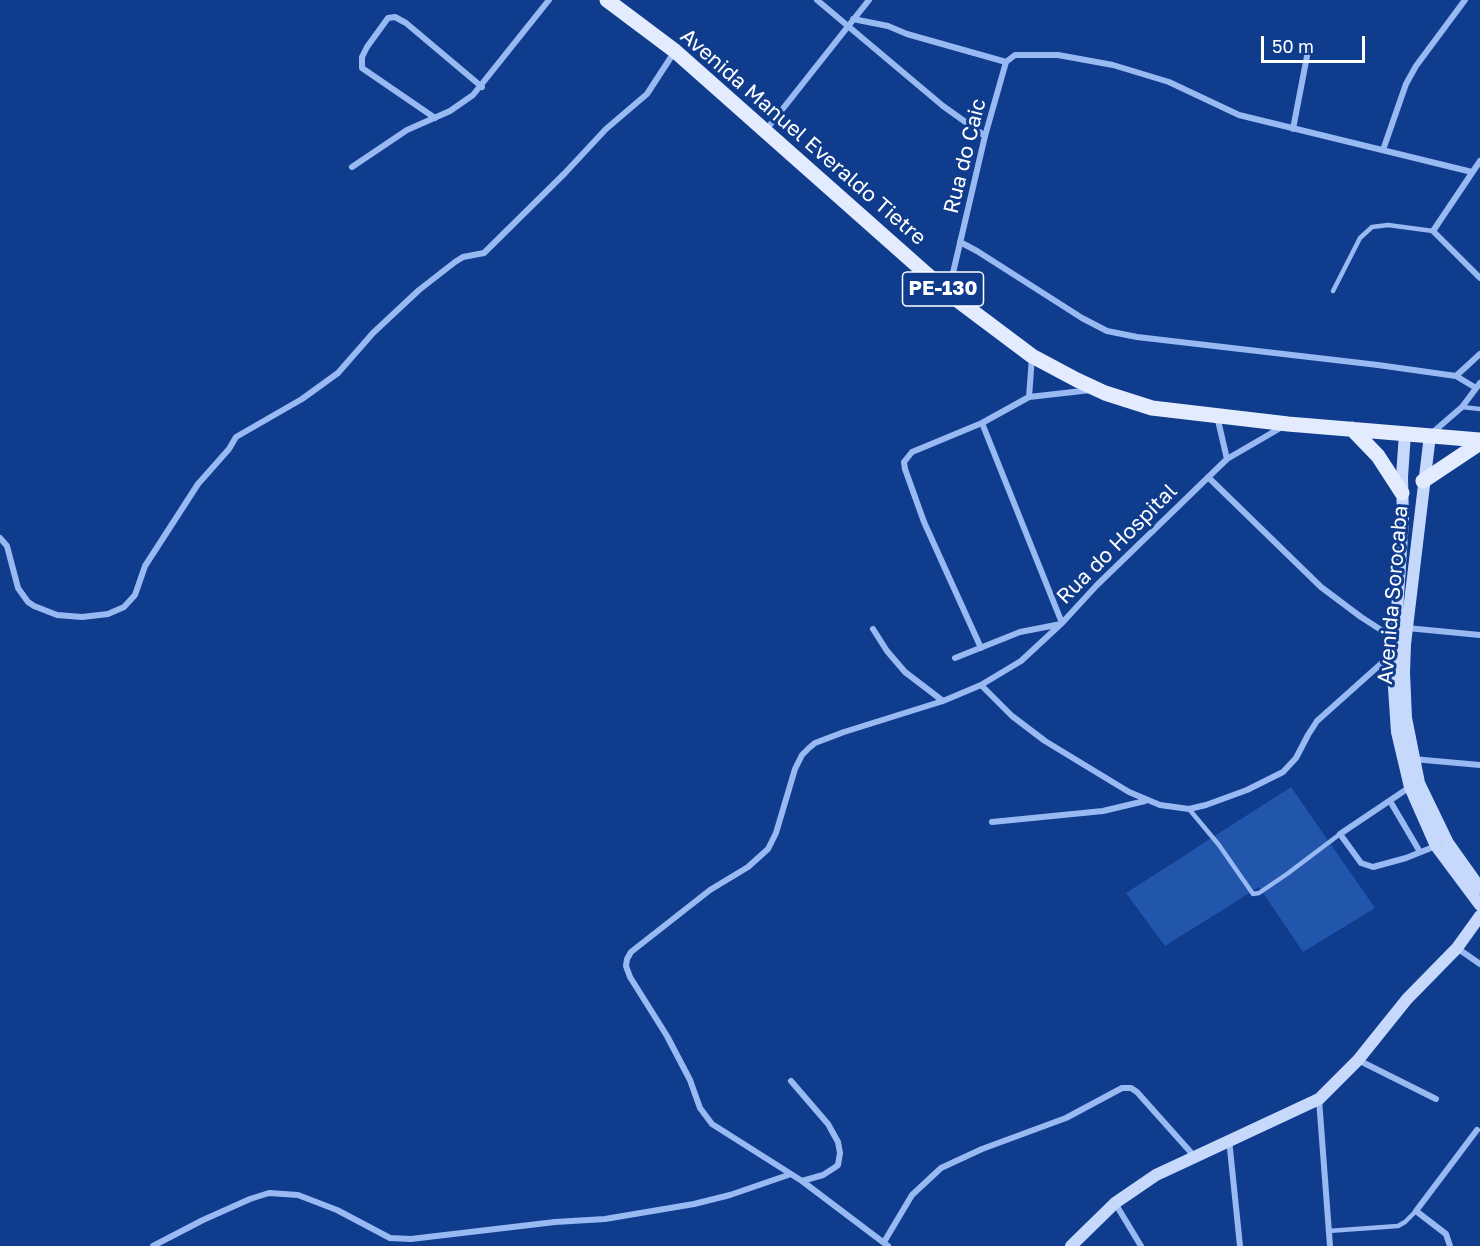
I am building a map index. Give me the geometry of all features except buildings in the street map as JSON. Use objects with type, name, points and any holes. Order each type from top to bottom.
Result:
[{"type":"main road","name":"Avenida Manuel Everaldo Tietre","points":[[607,0],[675,51],[948,293],[1032,356],[1096,390],[1152,408],[1288,424],[1480,441]]},
{"type":"main road","points":[[1352,429],[1378,456],[1402,493]]},
{"type":"main road","points":[[1423,481],[1480,441]]},
{"type":"street","points":[[352,167],[407,130],[462,104],[482,87],[549,0]]},
{"type":"street","points":[[817,0],[943,106],[986,136]]},
{"type":"street","points":[[766,130],[869,0]]},
{"type":"street","points":[[1383,150],[1406,84],[1416,66],[1465,0]]},
{"type":"street","points":[[435,117],[362,68],[362,57],[367,47],[388,18],[395,17],[406,23],[482,87]]},
{"type":"street","points":[[853,19],[888,26],[907,34],[1006,62],[1012,56],[1022,54],[1058,55],[1113,65],[1169,82],[1239,115],[1472,172]]},
{"type":"street","points":[[0,538],[8,546],[18,588],[28,602],[34,606],[49,614],[66,616],[96,616],[118,611],[135,595],[150,557],[198,484],[229,449],[236,437],[302,399],[330,379],[345,366],[373,333],[419,290],[459,259],[482,254],[565,173],[611,124],[647,94],[675,51]]},
{"type":"street","points":[[1293,129],[1308,51]]},
{"type":"street","name":"Rua do Caic","points":[[948,293],[1006,62]]},
{"type":"street","points":[[1480,161],[1433,231],[1480,278]]},
{"type":"street","points":[[960,242],[977,250],[1082,318],[1111,332],[1456,376],[1478,386],[1462,407],[1430,435]]},
{"type":"street","points":[[1456,376],[1480,354]]},
{"type":"street","points":[[1029,398],[1032,356]]},
{"type":"street","points":[[981,648],[924,522],[904,462],[909,455],[982,423],[1029,398],[1096,390]]},
{"type":"street","points":[[1217,416],[1227,459]]},
{"type":"street","points":[[982,423],[1062,624],[1021,661],[981,685],[943,701],[828,737],[809,748],[802,755],[795,769],[776,833],[768,849],[755,862],[710,890],[631,952],[626,966],[630,977],[667,1036],[690,1080],[705,1116],[712,1124],[791,1174],[886,1244],[912,1196],[941,1168],[982,1149],[1066,1118],[1122,1088],[1131,1088],[1137,1092],[1195,1156]]},
{"type":"street","name":"Rua do Hospital","points":[[955,658],[1029,630],[1062,624],[1097,585],[1227,459],[1288,424]]},
{"type":"street","name":"Avenida Sorocaba","points":[[1405,433],[1403,519],[1394,653],[1395,718],[1408,760]]},
{"type":"street","name":"Avenida Sorocaba","points":[[1408,760],[1404,673],[1406,628],[1430,435]]},
{"type":"street","name":"Avenida Sorocaba","points":[[1208,477],[1321,587],[1395,639]]},
{"type":"street","points":[[1406,628],[1480,635]]},
{"type":"street","points":[[873,629],[887,651],[905,672],[943,701]]},
{"type":"street","points":[[981,685],[1012,716],[1045,741],[1146,801],[1172,808],[1190,809],[1206,806],[1247,790],[1283,772],[1296,758],[1317,722],[1394,653]]},
{"type":"street","points":[[1480,765],[1408,760],[1436,846],[1480,905]]},
{"type":"street","points":[[1415,785],[1340,834],[1360,862],[1368,867],[1383,866],[1436,846]]},
{"type":"street","points":[[1415,785],[1448,843],[1480,888]]},
{"type":"street","points":[[992,822],[1097,811],[1146,801]]},
{"type":"street","points":[[1390,801],[1420,852]]},
{"type":"street","points":[[1071,1246],[1115,1203],[1156,1175],[1319,1099],[1358,1060],[1407,999],[1457,948],[1480,916]]},
{"type":"street","points":[[1457,948],[1480,964]]},
{"type":"street","points":[[1358,1060],[1436,1099]]},
{"type":"street","points":[[791,1081],[828,1124],[838,1142],[840,1153],[838,1164],[834,1168],[801,1181]]},
{"type":"street","points":[[1319,1099],[1330,1246]]},
{"type":"street","points":[[1450,1246],[1446,1234],[1416,1211],[1478,1130]]},
{"type":"street","points":[[1229,1139],[1240,1246]]},
{"type":"street","points":[[153,1246],[250,1199],[277,1192],[298,1195],[338,1210],[385,1236],[395,1239],[605,1219],[712,1200],[791,1174]]},
{"type":"street","points":[[1115,1203],[1141,1246]]},
{"type":"lane","points":[[1333,291],[1360,238],[1372,227],[1388,225],[1433,231]]},
{"type":"lane","points":[[1462,407],[1480,409]]},
{"type":"lane","points":[[1190,809],[1219,845],[1253,894],[1259,893],[1278,880],[1340,834]]},
{"type":"lane","points":[[1328,1231],[1398,1226],[1406,1222],[1416,1211]]},
{"type":"shaded area","points":[[1291,787],[1375,908],[1303,952],[1259,887],[1165,946],[1126,893]]}]
